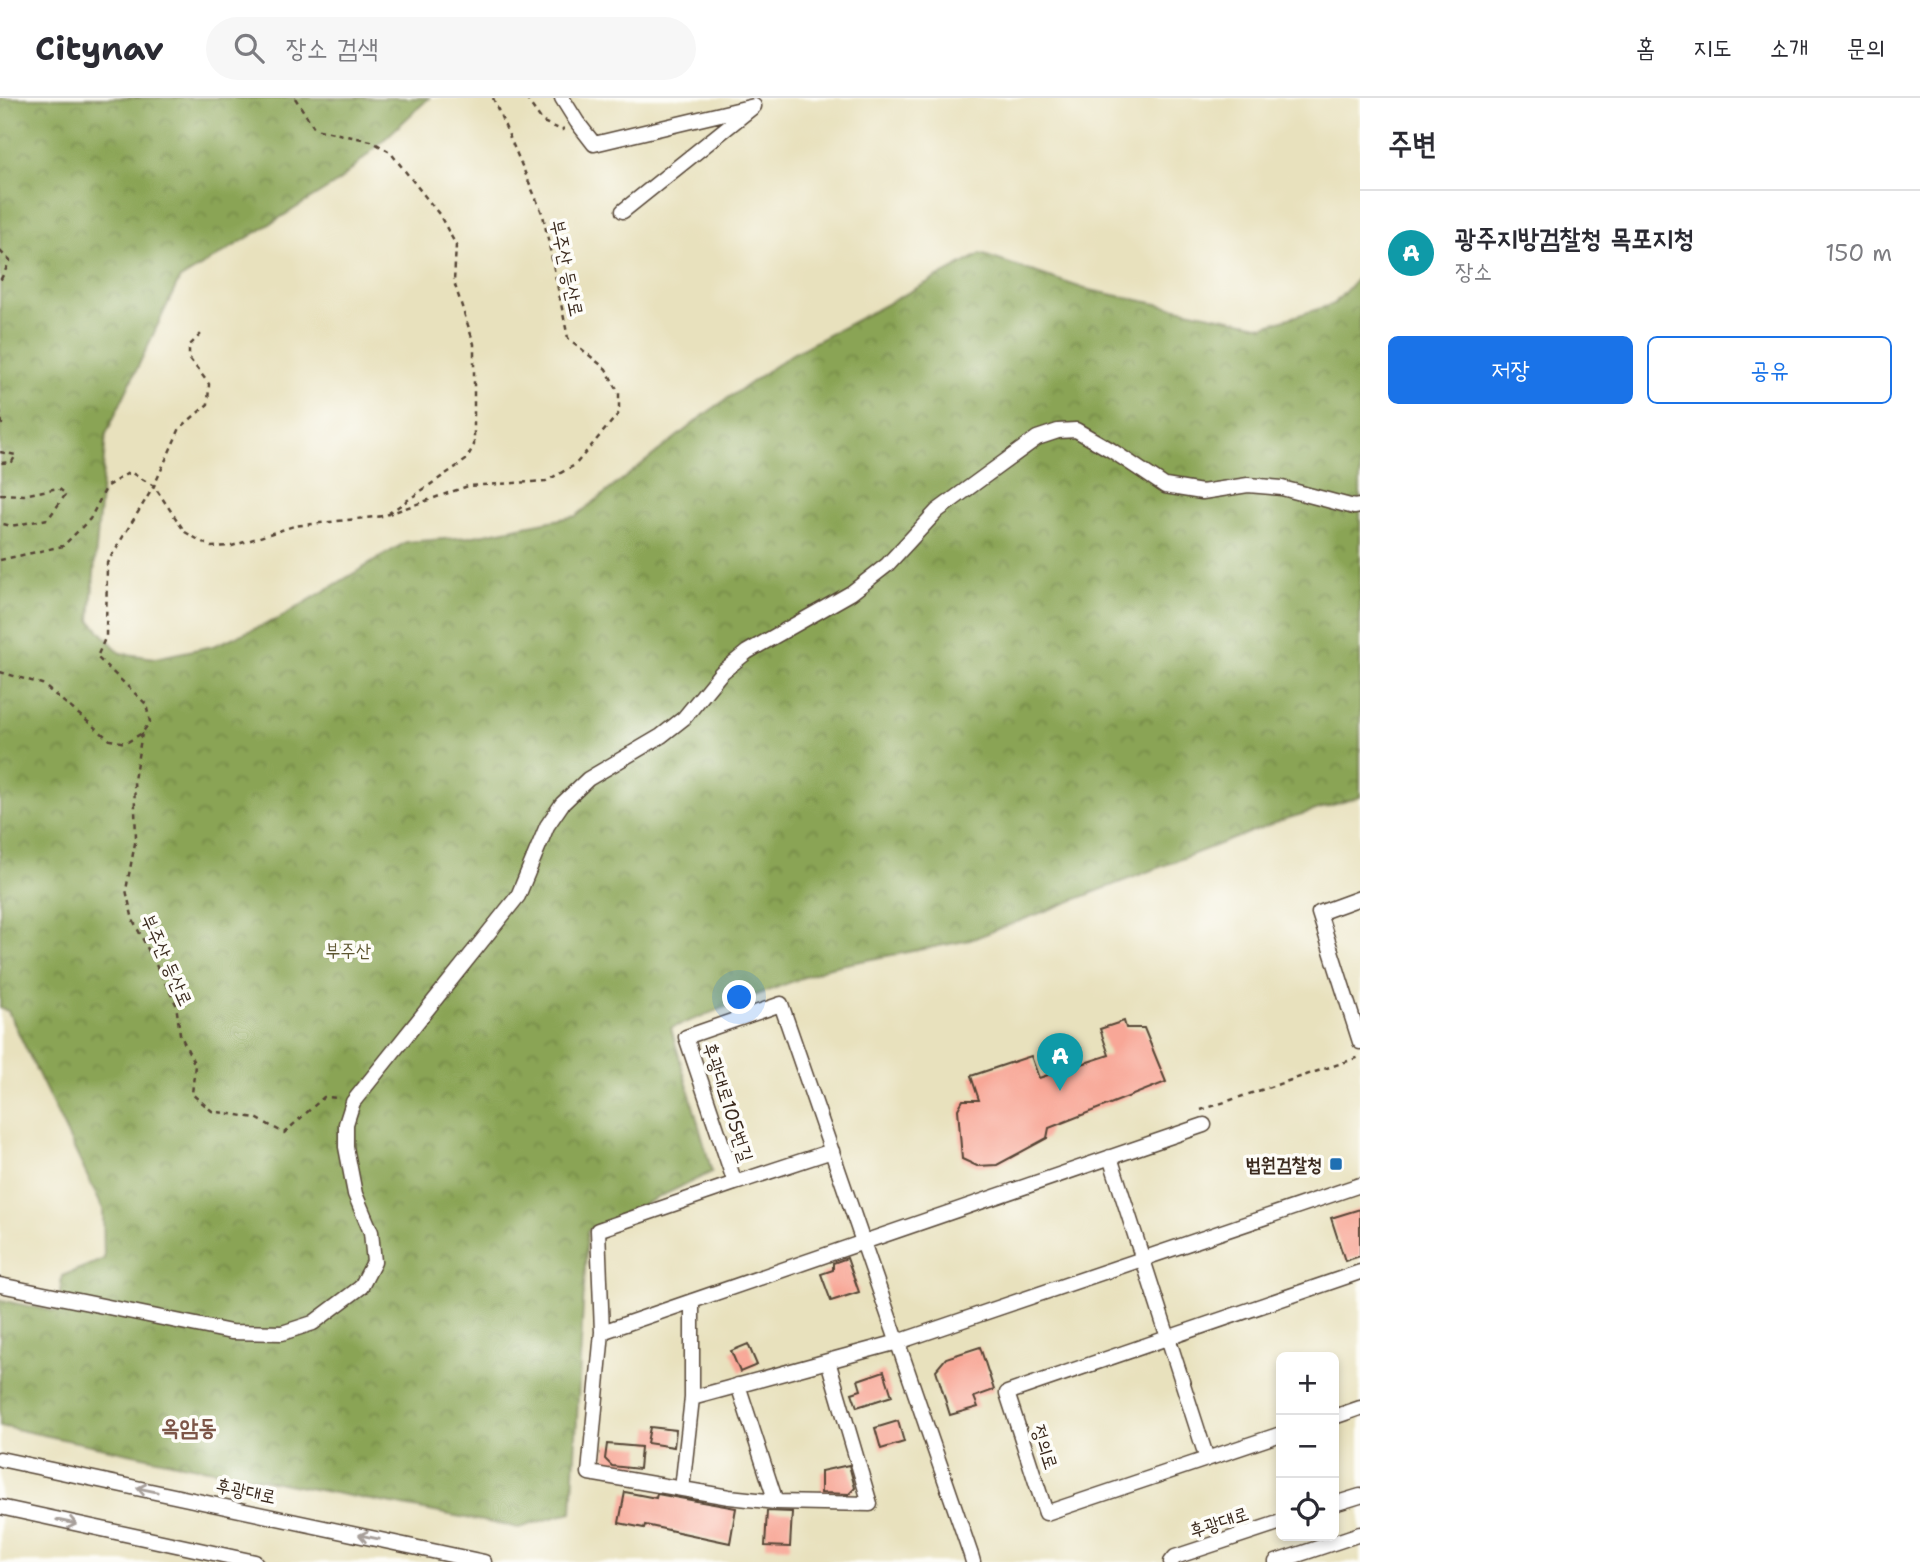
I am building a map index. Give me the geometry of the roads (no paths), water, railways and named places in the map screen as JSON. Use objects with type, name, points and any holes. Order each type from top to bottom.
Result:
[{"type":"street","points":[[562,98],[594,144],[754,106],[623,211]]},
{"type":"street","points":[[0,1285],[231,1332],[282,1333],[313,1323],[361,1287],[374,1262],[371,1232],[355,1194],[346,1147],[346,1124],[353,1102],[518,896],[547,826],[562,804],[588,779],[662,736],[684,718],[721,673],[747,652],[851,593],[887,565],[937,511],[1037,438],[1058,431],[1076,430],[1165,486],[1202,492],[1248,485],[1282,488],[1354,507],[1360,506]]},
{"type":"street","points":[[1360,898],[1319,913],[1360,1042]]},
{"type":"street","name":"후광대로105번길","points":[[735,1183],[686,1037],[781,1004],[973,1562]]},
{"type":"street","points":[[602,1332],[1110,1157],[1201,1118]]},
{"type":"street","name":"후광대로105번길","points":[[828,1361],[870,1504],[776,1502],[729,1497],[589,1473],[602,1332],[598,1230],[832,1151]]},
{"type":"street","points":[[1110,1157],[1207,1458]]},
{"type":"street","points":[[692,1398],[898,1342],[1360,1185]]},
{"type":"street","name":"정의로","points":[[1276,1436],[1046,1513],[1007,1393],[1360,1272]]},
{"type":"street","points":[[682,1489],[692,1398],[692,1301]]},
{"type":"street","points":[[738,1385],[776,1502]]},
{"type":"street","points":[[1339,1415],[1360,1408]]},
{"type":"street","name":"후광대로","points":[[0,1458],[484,1562]]},
{"type":"street","points":[[1339,1502],[1360,1496]]},
{"type":"street","points":[[0,1507],[255,1562]]},
{"type":"street","name":"후광대로","points":[[1171,1562],[1175,1557],[1276,1524]]},
{"type":"street","points":[[1276,1562],[1360,1534]]},
{"type":"place","name":"광주지방검찰청 목포지청","points":[[1060,1091]]},
{"type":"place","name":"법원검찰청","points":[[1336,1164]]},
{"type":"district","name":"옥암동","points":[[189,1427]]},
{"type":"park label","name":"부주산","points":[[348,950]]}]
